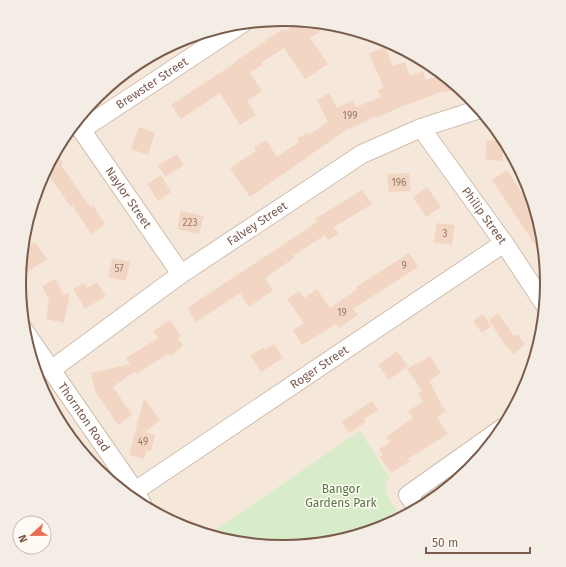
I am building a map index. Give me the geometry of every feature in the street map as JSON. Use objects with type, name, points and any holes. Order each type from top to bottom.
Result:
[{"type":"street","name":"Brewster Street","points":[[82,124],[228,32]]},
{"type":"street","name":"Falvey Street","points":[[51,370],[181,274],[362,154],[421,128],[473,111]]},
{"type":"street","name":"Naylor Street","points":[[79,127],[181,274]]},
{"type":"street","name":"Philip Street","points":[[421,128],[504,243],[539,295]]},
{"type":"street","name":"Roger Street","points":[[141,498],[504,243]]},
{"type":"street","name":"Thornton Road","points":[[33,343],[135,493]]},
{"type":"street","points":[[413,502],[484,443]]},
{"type":"shaded area","points":[[266,27],[300,27],[333,31],[366,40],[412,61],[452,90],[487,127],[506,155],[520,185],[531,217],[538,250],[540,284],[538,317],[526,366],[506,412],[487,440],[476,453],[452,477],[426,497],[397,514],[350,532],[333,536],[300,540],[266,540],[233,536],[200,527],[154,506],[114,477],[79,440],[60,412],[40,366],[28,317],[26,284],[28,250],[35,217],[46,185],[60,155],[79,127],[114,90],[140,70],[169,53],[216,35],[233,31]]},
{"type":"green space","name":"Bangor Gardens Park","points":[[360,431],[389,477],[386,488],[387,493],[399,513],[350,532],[333,536],[300,540],[266,540],[233,536],[214,531]]},
{"type":"building","points":[[292,27],[318,29],[320,32],[310,38],[328,64],[305,79],[284,48],[261,63],[263,65],[250,72],[262,91],[247,101],[256,115],[240,125],[220,93],[181,119],[171,105],[235,63],[234,62],[266,41],[265,40],[284,29],[285,31]]},
{"type":"building","points":[[384,47],[393,66],[405,62],[410,76],[423,71],[426,80],[435,77],[452,90],[444,93],[443,91],[376,118],[376,116],[350,129],[349,128],[250,197],[230,168],[256,151],[254,147],[266,140],[277,157],[299,142],[297,139],[308,132],[309,135],[328,122],[317,100],[329,93],[337,108],[353,100],[356,107],[381,97],[378,90],[384,88],[369,54]]},
{"type":"building","points":[[139,127],[155,133],[148,155],[131,149]]},
{"type":"building","points":[[487,140],[497,141],[503,150],[502,161],[485,159]]},
{"type":"building","points":[[177,154],[184,165],[165,177],[158,165]]},
{"type":"building","points":[[59,157],[63,163],[61,165],[90,207],[93,205],[105,224],[91,234],[72,205],[70,206],[50,177]]},
{"type":"building","points":[[507,170],[525,197],[531,217],[538,249],[492,180]]},
{"type":"building","points":[[409,173],[411,191],[389,192],[387,174]]},
{"type":"building","points":[[161,175],[171,192],[158,201],[147,184]]},
{"type":"building","points":[[427,187],[441,207],[426,217],[413,197]]},
{"type":"building","points":[[362,190],[372,204],[334,227],[338,234],[328,240],[325,235],[293,256],[294,258],[265,278],[273,290],[249,307],[240,293],[196,322],[187,308],[317,222],[315,219]]},
{"type":"building","points":[[181,211],[204,216],[199,234],[177,229]]},
{"type":"building","points":[[437,223],[455,225],[452,245],[434,242]]},
{"type":"building","points":[[35,242],[47,259],[27,273],[28,250],[29,246]]},
{"type":"building","points":[[409,253],[418,267],[353,309],[358,315],[339,328],[336,324],[302,345],[293,330],[304,323],[287,299],[299,291],[304,298],[317,289],[330,308],[357,289],[356,287]]},
{"type":"building","points":[[112,258],[130,262],[126,281],[108,277]]},
{"type":"building","points":[[55,279],[64,295],[70,292],[64,323],[46,319],[49,300],[42,286]]},
{"type":"building","points":[[97,282],[106,296],[85,309],[73,289],[84,283],[87,288]]},
{"type":"building","points":[[498,313],[514,336],[517,334],[525,344],[514,354],[505,345],[489,320]]},
{"type":"building","points":[[483,314],[491,326],[482,333],[473,321]]},
{"type":"building","points":[[170,320],[181,336],[178,338],[183,346],[170,356],[168,354],[136,374],[135,371],[113,387],[132,415],[118,425],[95,391],[91,373],[130,364],[126,358],[158,338],[153,331]]},
{"type":"building","points":[[274,344],[283,358],[261,372],[250,356],[264,347],[265,350]]},
{"type":"building","points":[[397,351],[408,366],[389,380],[378,365]]},
{"type":"building","points":[[430,356],[441,373],[429,381],[446,412],[437,417],[448,434],[408,459],[410,461],[391,473],[380,457],[383,455],[379,449],[390,442],[386,437],[413,418],[408,411],[423,402],[418,393],[422,391],[407,369]]},
{"type":"building","points":[[144,398],[160,420],[145,432],[155,435],[151,451],[147,450],[144,459],[129,455]]},
{"type":"building","points":[[372,401],[378,410],[364,419],[366,422],[349,433],[341,422]]}]
